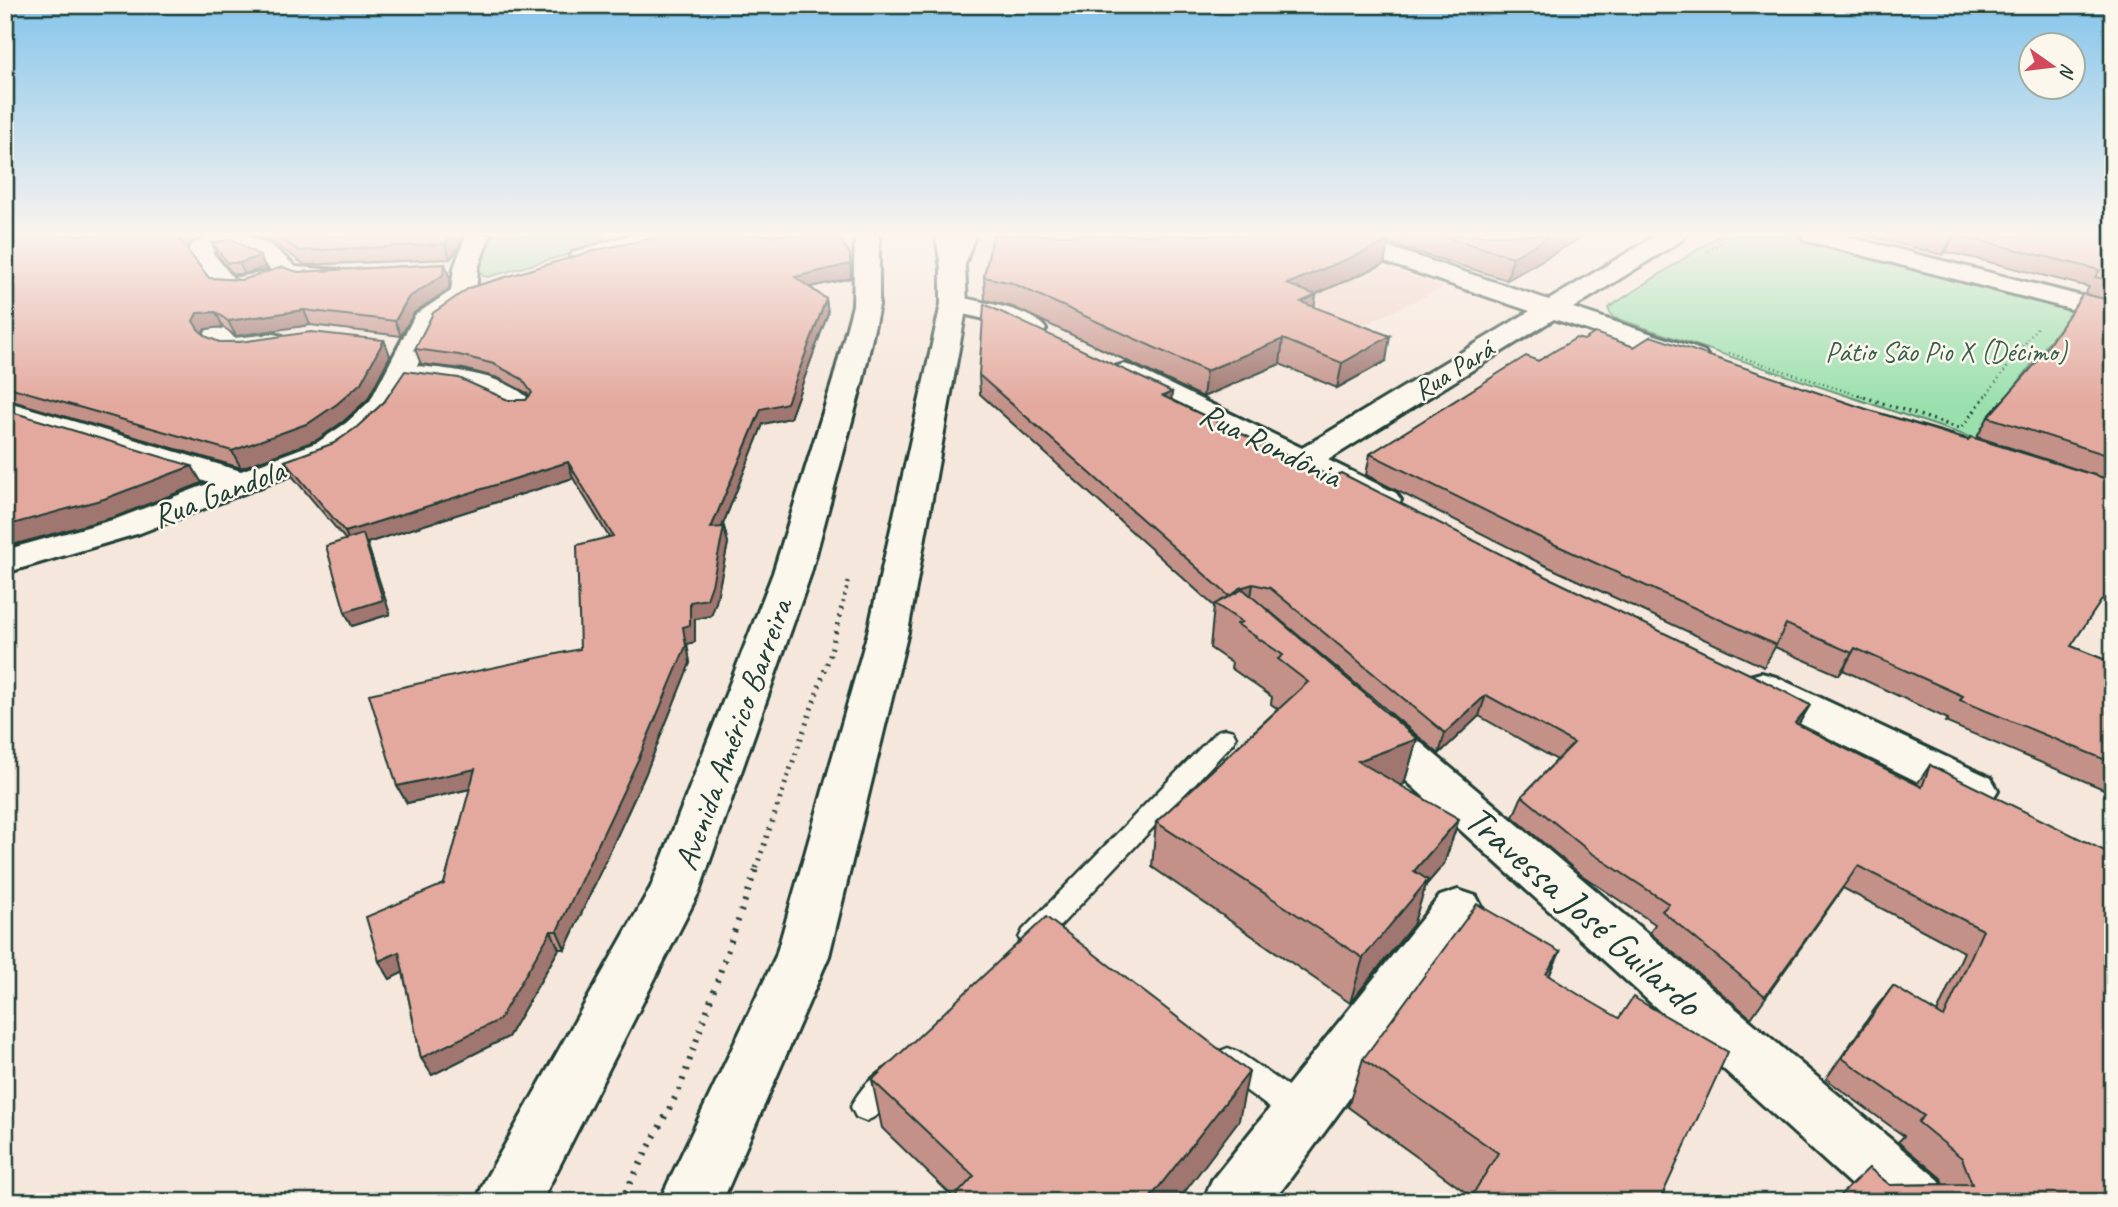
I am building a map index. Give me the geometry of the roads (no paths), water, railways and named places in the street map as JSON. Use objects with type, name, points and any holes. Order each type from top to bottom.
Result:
[{"type":"street","name":"Rua Gandola","points":[[5,562],[95,537],[245,483],[329,449],[358,430],[383,406],[399,355],[425,321],[453,291]]},
{"type":"street","name":"Avenida Américo Barreira","points":[[507,1202],[674,892],[792,573],[848,380],[866,305],[866,291]]},
{"type":"street","points":[[690,1202],[802,956],[888,632],[950,291]]},
{"type":"street","name":"Rua Rondônia","points":[[982,291],[1003,314],[1416,516]]},
{"type":"street","points":[[1497,291],[1721,358]]},
{"type":"street","name":"Rua Pará","points":[[1305,460],[1580,291]]},
{"type":"street","points":[[2032,291],[2113,312]]},
{"type":"street","points":[[217,336],[227,347],[302,338]]},
{"type":"street","points":[[399,355],[502,392],[520,406]]},
{"type":"street","points":[[5,410],[245,483]]},
{"type":"street","points":[[1727,671],[2001,802]]},
{"type":"street","name":"Travessa José Guilardo","points":[[1335,693],[1917,1202]]},
{"type":"street","points":[[1234,1202],[1458,911]]},
{"type":"lane","points":[[1011,960],[1225,737]]},
{"type":"lane","points":[[1040,930],[1063,946]]},
{"type":"lane","points":[[1211,1050],[1303,1114]]},
{"type":"lane","points":[[866,1107],[915,1058]]},
{"type":"park label","name":"Pátio São Pio X (Décimo)","points":[[1946,351]]}]
